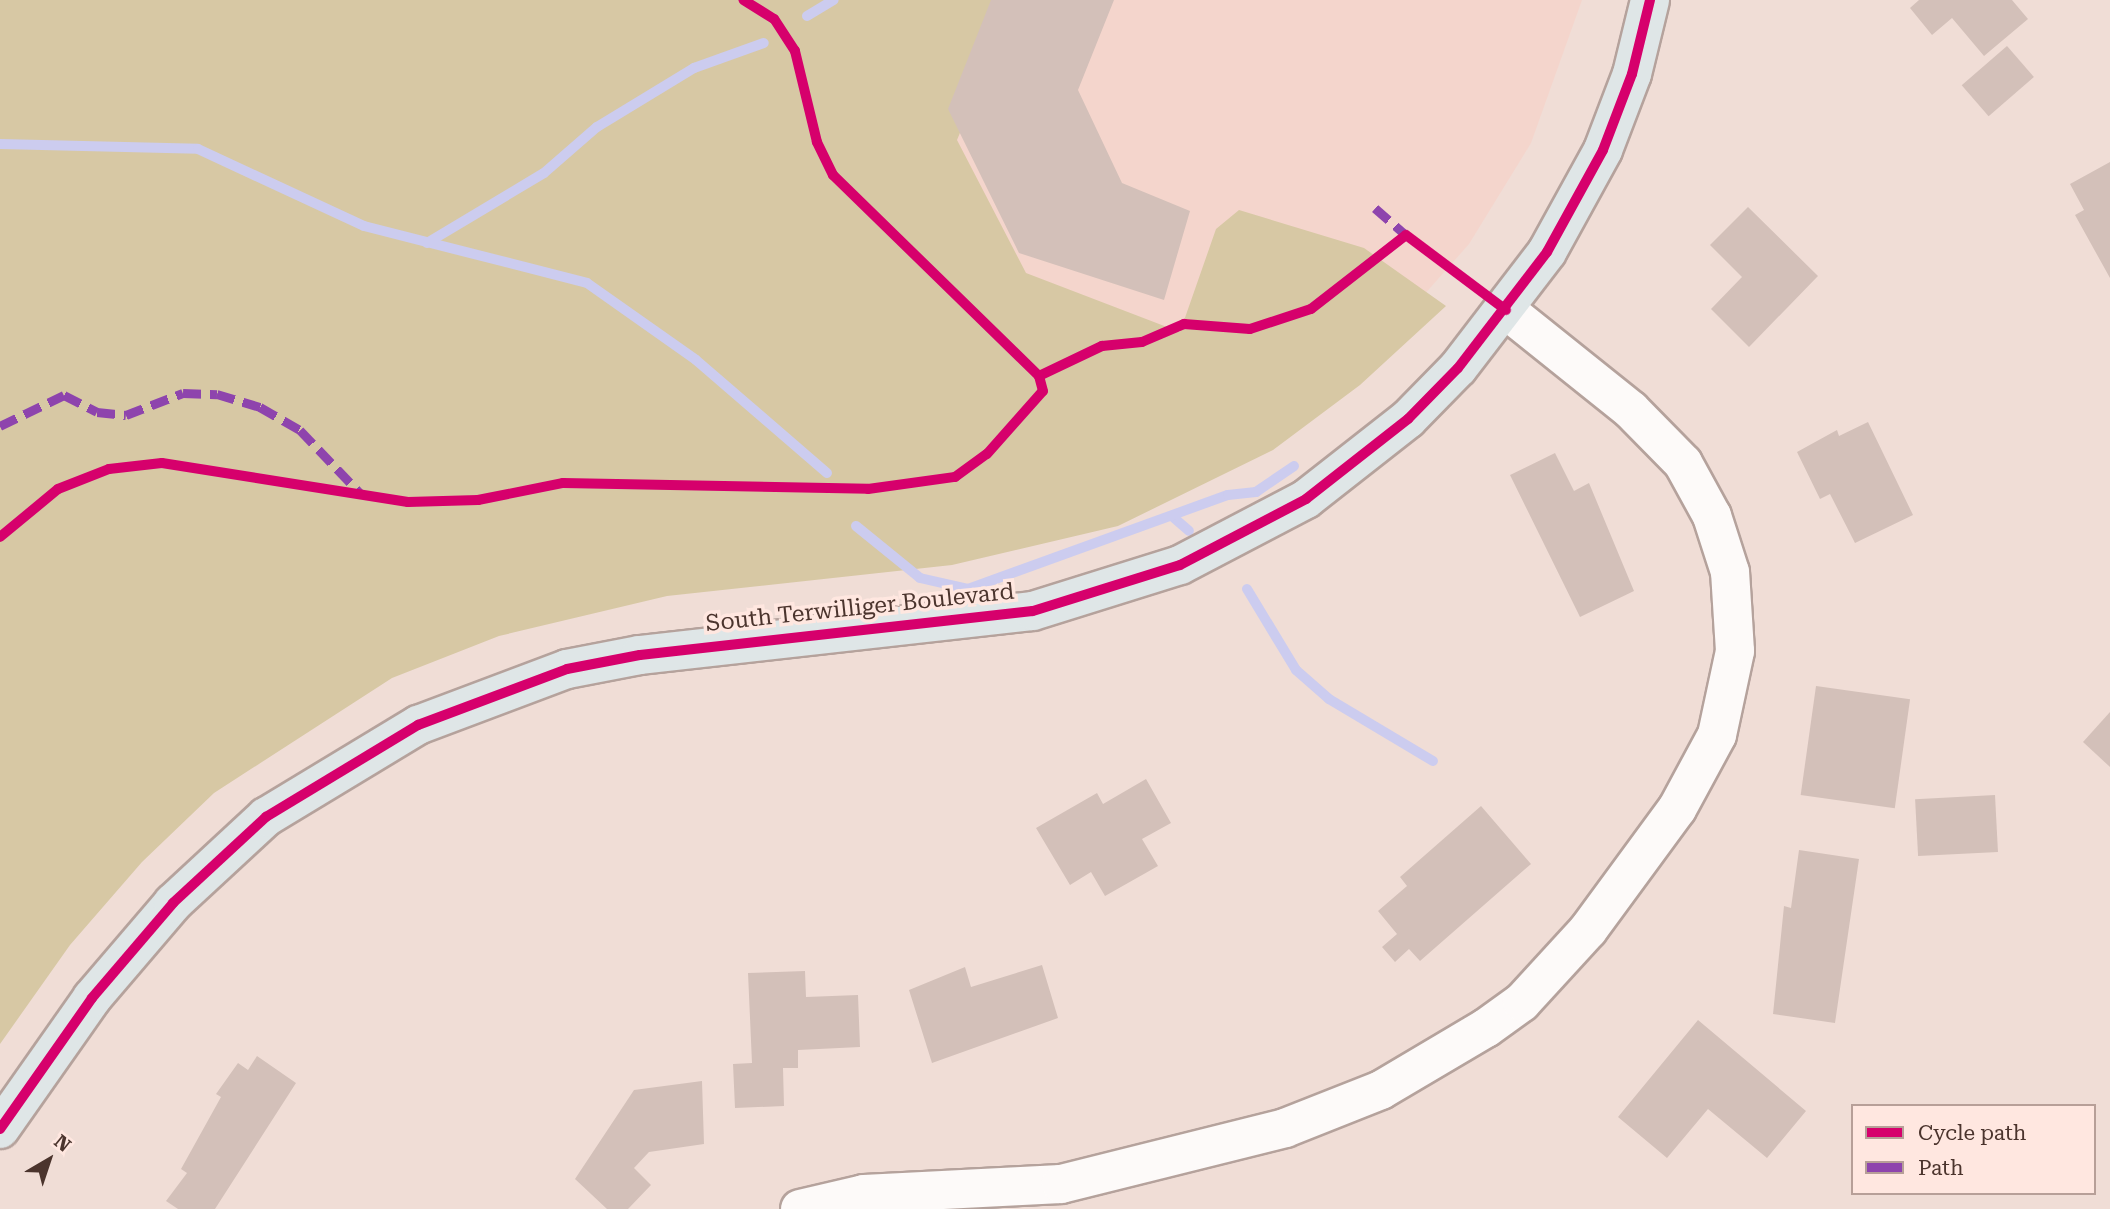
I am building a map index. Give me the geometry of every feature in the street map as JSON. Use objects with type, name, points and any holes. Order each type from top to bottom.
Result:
[{"type":"main road","name":"South Terwilliger Boulevard","points":[[0,1129],[92,998],[173,903],[267,817],[418,725],[567,669],[710,645],[1033,611],[1180,565],[1244,535],[1358,462],[1458,368],[1506,310],[1586,187],[1632,74],[1650,0]]},
{"type":"street","points":[[800,1209],[864,1194],[1071,1196],[1297,1124],[1381,1090],[1486,1028],[1522,1002],[1588,930],[1701,768],[1728,703],[1735,652],[1730,572],[1712,516],[1683,463],[1658,433],[1506,310]]},
{"type":"shaded area","points":[[0,0],[1015,0],[957,140],[1026,273],[1180,332],[1216,229],[1239,210],[1364,248],[1446,306],[1360,385],[1273,450],[1118,526],[952,565],[667,596],[499,636],[392,678],[214,793],[142,862],[70,945],[0,1044]]},
{"type":"shaded area","points":[[847,0],[1582,0],[1531,143],[1469,244],[1353,375],[1129,512]]},
{"type":"building","points":[[991,0],[1114,0],[1078,90],[1122,183],[1190,211],[1164,300],[1019,253],[948,109]]},
{"type":"building","points":[[1919,0],[2012,0],[2028,19],[1984,56],[1952,18],[1932,35],[1910,8]]},
{"type":"building","points":[[2007,46],[2034,77],[1989,116],[1962,85]]},
{"type":"building","points":[[2110,162],[2110,278],[2075,215],[2084,210],[2070,184]]},
{"type":"building","points":[[1748,207],[1818,276],[1749,347],[1711,309],[1742,277],[1710,245]]},
{"type":"building","points":[[1868,422],[1913,515],[1855,543],[1830,494],[1820,499],[1797,452],[1837,430],[1839,436]]},
{"type":"building","points":[[1555,453],[1574,491],[1589,483],[1634,591],[1580,617],[1510,475]]},
{"type":"building","points":[[1816,686],[1910,699],[1895,808],[1801,795]]},
{"type":"building","points":[[2110,712],[2110,767],[2083,742]]},
{"type":"building","points":[[1146,779],[1171,823],[1142,839],[1158,866],[1105,896],[1091,872],[1070,885],[1036,828],[1097,793],[1103,804]]},
{"type":"building","points":[[1995,795],[1998,852],[1918,856],[1915,799]]},
{"type":"building","points":[[1481,806],[1531,864],[1420,961],[1409,949],[1395,962],[1382,947],[1397,934],[1378,911],[1407,886],[1400,877]]},
{"type":"building","points":[[1799,850],[1859,859],[1835,1023],[1773,1014],[1784,906],[1791,908]]},
{"type":"building","points":[[1042,965],[1058,1018],[932,1063],[909,990],[965,967],[971,987]]},
{"type":"building","points":[[805,971],[806,997],[858,995],[860,1047],[798,1050],[798,1068],[783,1068],[784,1106],[735,1108],[733,1064],[752,1063],[748,973]]},
{"type":"building","points":[[1698,1020],[1806,1111],[1767,1158],[1708,1109],[1667,1158],[1618,1117]]},
{"type":"building","points":[[257,1056],[296,1083],[215,1209],[178,1209],[166,1201],[187,1173],[181,1169],[221,1097],[216,1094],[238,1063],[248,1070]]},
{"type":"building","points":[[702,1081],[704,1144],[649,1152],[634,1168],[651,1185],[628,1209],[607,1209],[575,1179],[634,1090]]},
{"type":"waterway","points":[[807,16],[834,0]]},
{"type":"waterway","points":[[427,243],[544,173],[597,127],[694,68],[764,43]]},
{"type":"waterway","points":[[0,144],[198,149],[364,226],[587,283],[696,360],[827,473]]},
{"type":"waterway","points":[[856,526],[920,578],[968,589],[1228,495],[1256,492],[1294,466]]},
{"type":"waterway","points":[[1173,517],[1189,531]]},
{"type":"waterway","points":[[1247,589],[1296,670],[1329,699],[1433,761]]},
{"type":"marked path","points":[[1375,208],[1406,235]]},
{"type":"marked path","points":[[0,426],[64,395],[97,412],[126,415],[183,393],[217,394],[260,407],[300,430],[361,494]]},
{"type":"cycle path","points":[[0,537],[58,489],[109,469],[162,463],[408,502],[478,500],[563,483],[868,489],[955,477],[987,454],[1043,391],[1039,376],[833,175],[817,142],[795,51],[774,19],[743,0]]},
{"type":"cycle path","points":[[0,1129],[92,998],[173,903],[266,817],[418,725],[567,669],[640,655],[1033,611],[1180,565],[1306,499],[1408,419],[1458,368],[1547,252],[1603,150],[1632,74],[1650,0]]},
{"type":"cycle path","points":[[1039,376],[1102,346],[1142,342],[1184,324],[1250,329],[1311,309],[1406,235],[1506,310]]}]
